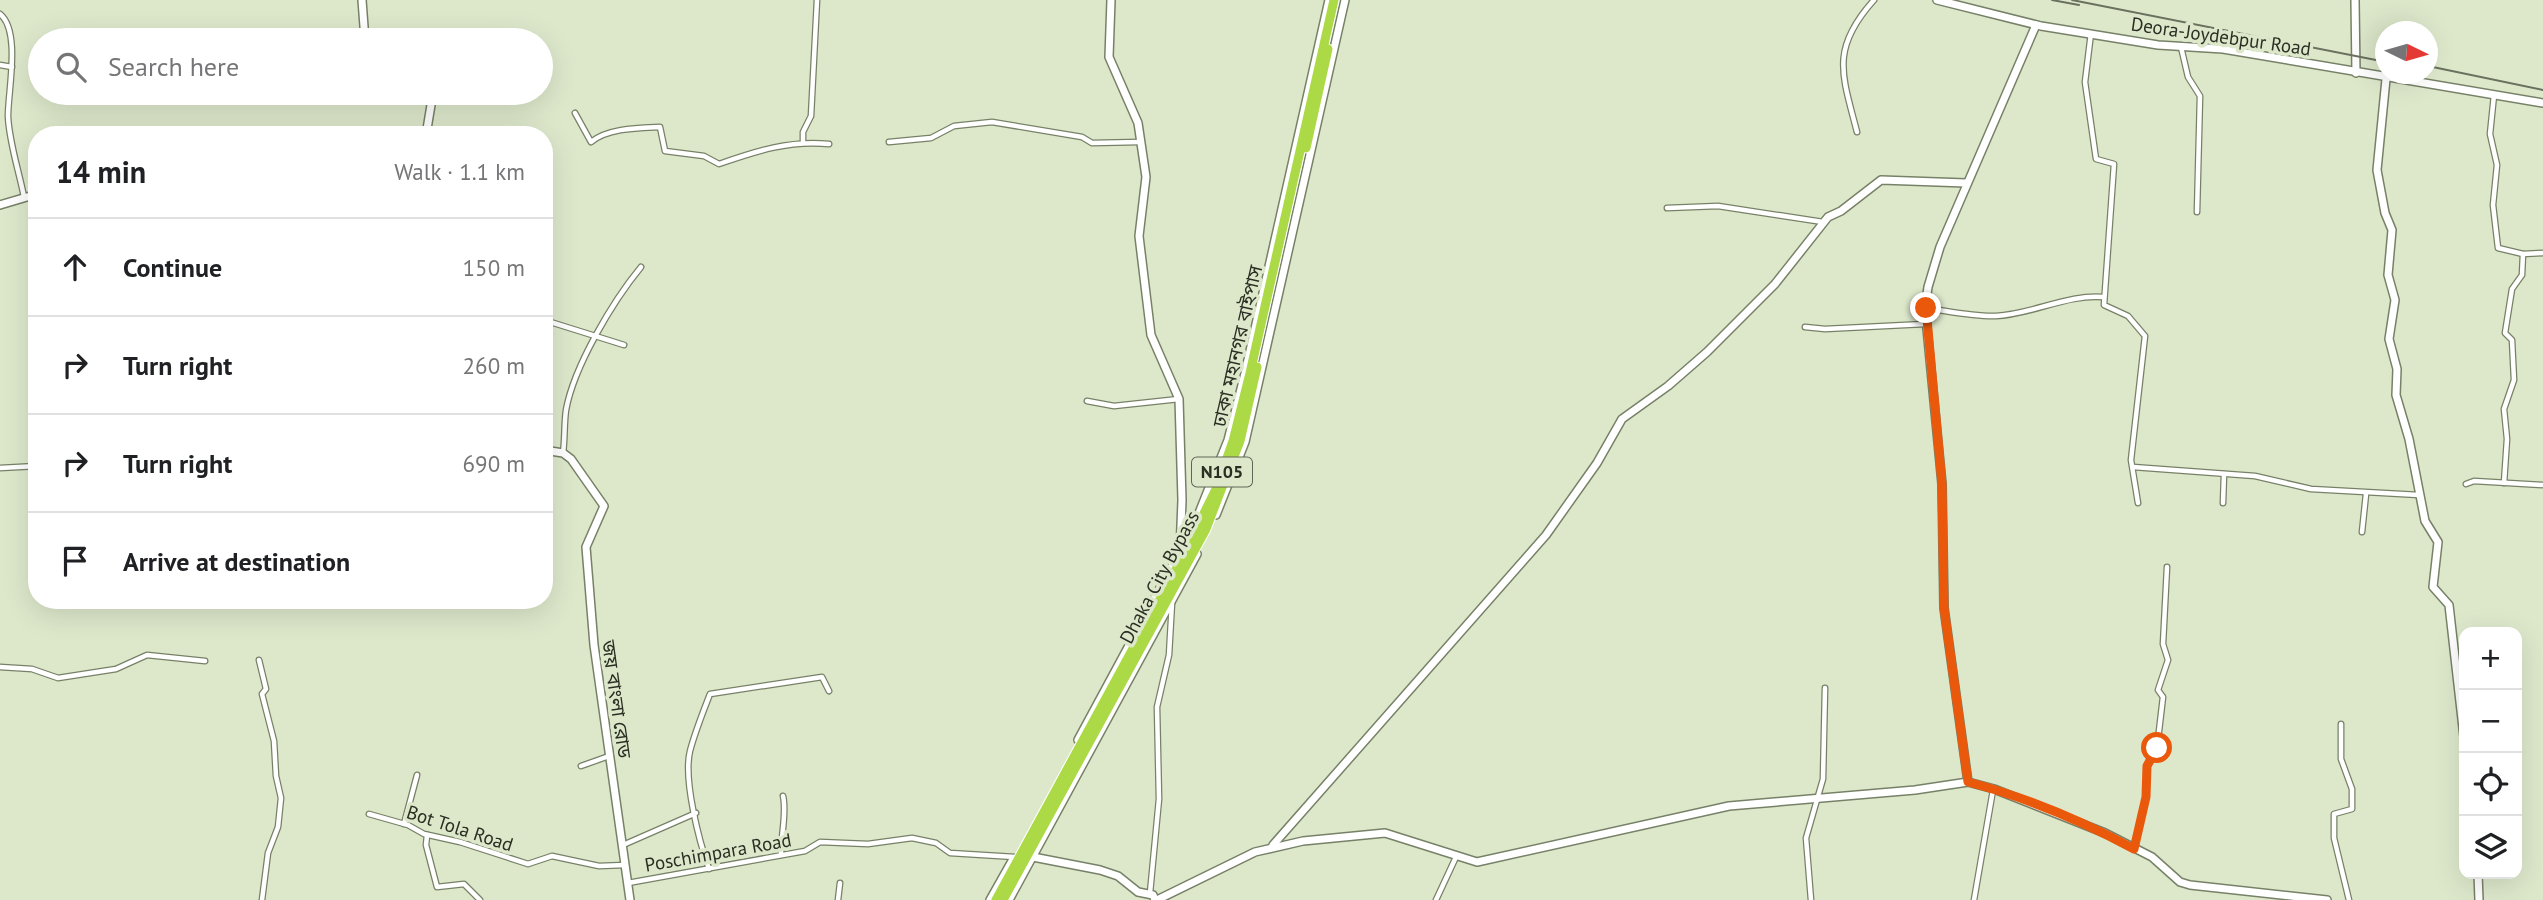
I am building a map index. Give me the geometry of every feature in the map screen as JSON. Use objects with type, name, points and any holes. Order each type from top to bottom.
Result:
[{"type":"highway","name":"ঢাকা মহানগর বাইপাস","points":[[996,900],[1178,566],[1216,489],[1233,441],[1250,373],[1331,0]]},
{"type":"highway","name":"Dhaka City Bypass","points":[[1003,900],[1185,570],[1223,489],[1248,407],[1342,0]]},
{"type":"street","points":[[362,0],[364,28]]},
{"type":"street","points":[[803,141],[803,132],[811,116],[817,0]]},
{"type":"street","points":[[1111,0],[1109,57],[1130,101],[1141,142],[1146,188],[1139,236],[1151,335],[1179,399],[1182,500],[1180,551]]},
{"type":"street","points":[[990,900],[1180,551],[1196,520],[1228,440],[1331,0]]},
{"type":"street","points":[[1009,900],[1172,602],[1209,530],[1245,442],[1342,0]]},
{"type":"street","points":[[1857,132],[1844,88],[1845,44],[1856,20],[1874,0]]},
{"type":"street","name":"Deora-Joydebpur Road","points":[[1937,0],[2036,25],[2180,47],[2223,49],[2375,77]]},
{"type":"street","points":[[2355,0],[2356,73]]},
{"type":"street","points":[[0,14],[7,22],[12,67],[9,121],[25,198]]},
{"type":"street","points":[[1968,782],[1944,608],[1942,484],[1925,324],[1926,308],[1932,268],[1966,183],[2036,25]]},
{"type":"street","points":[[2091,33],[2085,82],[2096,159],[2114,164],[2105,307],[2128,316],[2145,334],[2133,467],[2138,503]]},
{"type":"street","points":[[2180,47],[2188,77],[2199,93],[2197,212]]},
{"type":"street","points":[[0,65],[12,67]]},
{"type":"street","points":[[2386,84],[2377,170],[2385,213],[2392,230],[2388,275],[2395,300],[2389,339],[2397,369],[2396,395],[2409,439],[2425,522],[2435,533],[2438,542],[2433,587],[2449,605],[2459,693]]},
{"type":"street","name":"Deora-Joydebpur Road","points":[[2422,84],[2543,103]]},
{"type":"street","points":[[2494,94],[2490,134],[2497,165],[2493,205],[2498,248],[2523,254],[2543,254]]},
{"type":"street","points":[[428,126],[431,105]]},
{"type":"street","points":[[575,113],[591,142],[619,131],[660,127],[665,152],[704,156],[719,164],[768,147],[786,147],[803,141],[829,144]]},
{"type":"street","points":[[889,142],[931,138],[954,126],[992,122],[1082,138],[1092,143],[1141,142]]},
{"type":"street","points":[[1273,846],[1546,535],[1597,463],[1622,419],[1707,352],[1775,284],[1823,222],[1881,180],[1966,183]]},
{"type":"street","points":[[0,205],[28,197]]},
{"type":"street","points":[[1667,208],[1718,206],[1823,222]]},
{"type":"street","points":[[2504,483],[2507,439],[2504,409],[2514,378],[2512,340],[2505,332],[2512,288],[2522,275],[2523,254]]},
{"type":"street","points":[[553,451],[563,453],[566,410],[573,385],[614,300],[640,267]]},
{"type":"street","points":[[1926,308],[1995,316],[2048,308],[2084,295],[2104,297]]},
{"type":"street","points":[[553,323],[624,345]]},
{"type":"street","points":[[1805,327],[1825,329],[1925,324]]},
{"type":"street","points":[[1087,401],[1114,406],[1179,399]]},
{"type":"street","name":"জয় বাংলা রোড","points":[[563,453],[579,467],[604,506],[586,547],[591,616],[630,900]]},
{"type":"street","points":[[0,468],[28,466]]},
{"type":"street","points":[[2133,467],[2255,476],[2311,489],[2419,495]]},
{"type":"street","points":[[2223,503],[2224,474]]},
{"type":"street","points":[[2466,484],[2474,481],[2543,485]]},
{"type":"street","points":[[2362,532],[2366,494]]},
{"type":"street","points":[[2134,849],[2146,797],[2147,766],[2157,748],[2163,697],[2158,690],[2168,660],[2163,643],[2167,567]]},
{"type":"street","points":[[1154,898],[1159,799],[1157,707],[1169,655],[1172,602]]},
{"type":"street","points":[[0,667],[32,669],[58,678],[116,668],[147,655],[205,661]]},
{"type":"street","points":[[258,660],[267,690],[262,694],[274,741],[276,776],[281,798],[278,827],[268,853],[262,900]]},
{"type":"street","points":[[709,869],[701,848],[690,752],[710,694],[822,677],[829,691]]},
{"type":"street","points":[[1811,900],[1806,838],[1825,766],[1825,688]]},
{"type":"street","points":[[2341,724],[2341,759],[2352,789],[2352,809],[2336,812],[2334,838],[2349,900]]},
{"type":"street","points":[[580,766],[609,756]]},
{"type":"street","points":[[404,824],[417,775]]},
{"type":"street","points":[[1033,857],[1118,876],[1138,892],[1154,898],[1273,846],[1385,833],[1477,862],[1729,806],[1968,782],[1994,789],[2105,833],[2152,858],[2180,882],[2327,900]]},
{"type":"street","points":[[1974,900],[1994,789]]},
{"type":"street","points":[[781,853],[781,824],[786,810],[783,796]]},
{"type":"street","points":[[623,845],[696,813]]},
{"type":"street","name":"Bot Tola Road","points":[[369,814],[404,824],[427,835],[528,864],[552,856],[598,866],[625,865]]},
{"type":"street","points":[[427,835],[426,845],[438,887],[466,885],[467,890],[480,900]]},
{"type":"street","name":"Poschimpara Road","points":[[627,883],[781,853],[806,851],[820,842],[877,844],[912,838],[936,843],[950,853],[1015,857]]},
{"type":"street","points":[[1436,900],[1456,857]]},
{"type":"street","points":[[2478,879],[2479,900]]},
{"type":"street","points":[[838,900],[840,883]]},
{"type":"street","points":[[2246,890],[2246,900]]},
{"type":"railway","points":[[2052,0],[2079,5]]},
{"type":"railway","points":[[2072,0],[2375,60]]},
{"type":"railway","points":[[2438,68],[2543,90]]},
{"type":"route","points":[[1926,308],[1925,324],[1942,484],[1944,608],[1968,782],[1994,789],[2105,833],[2134,849],[2146,797],[2147,766],[2157,748]]}]
